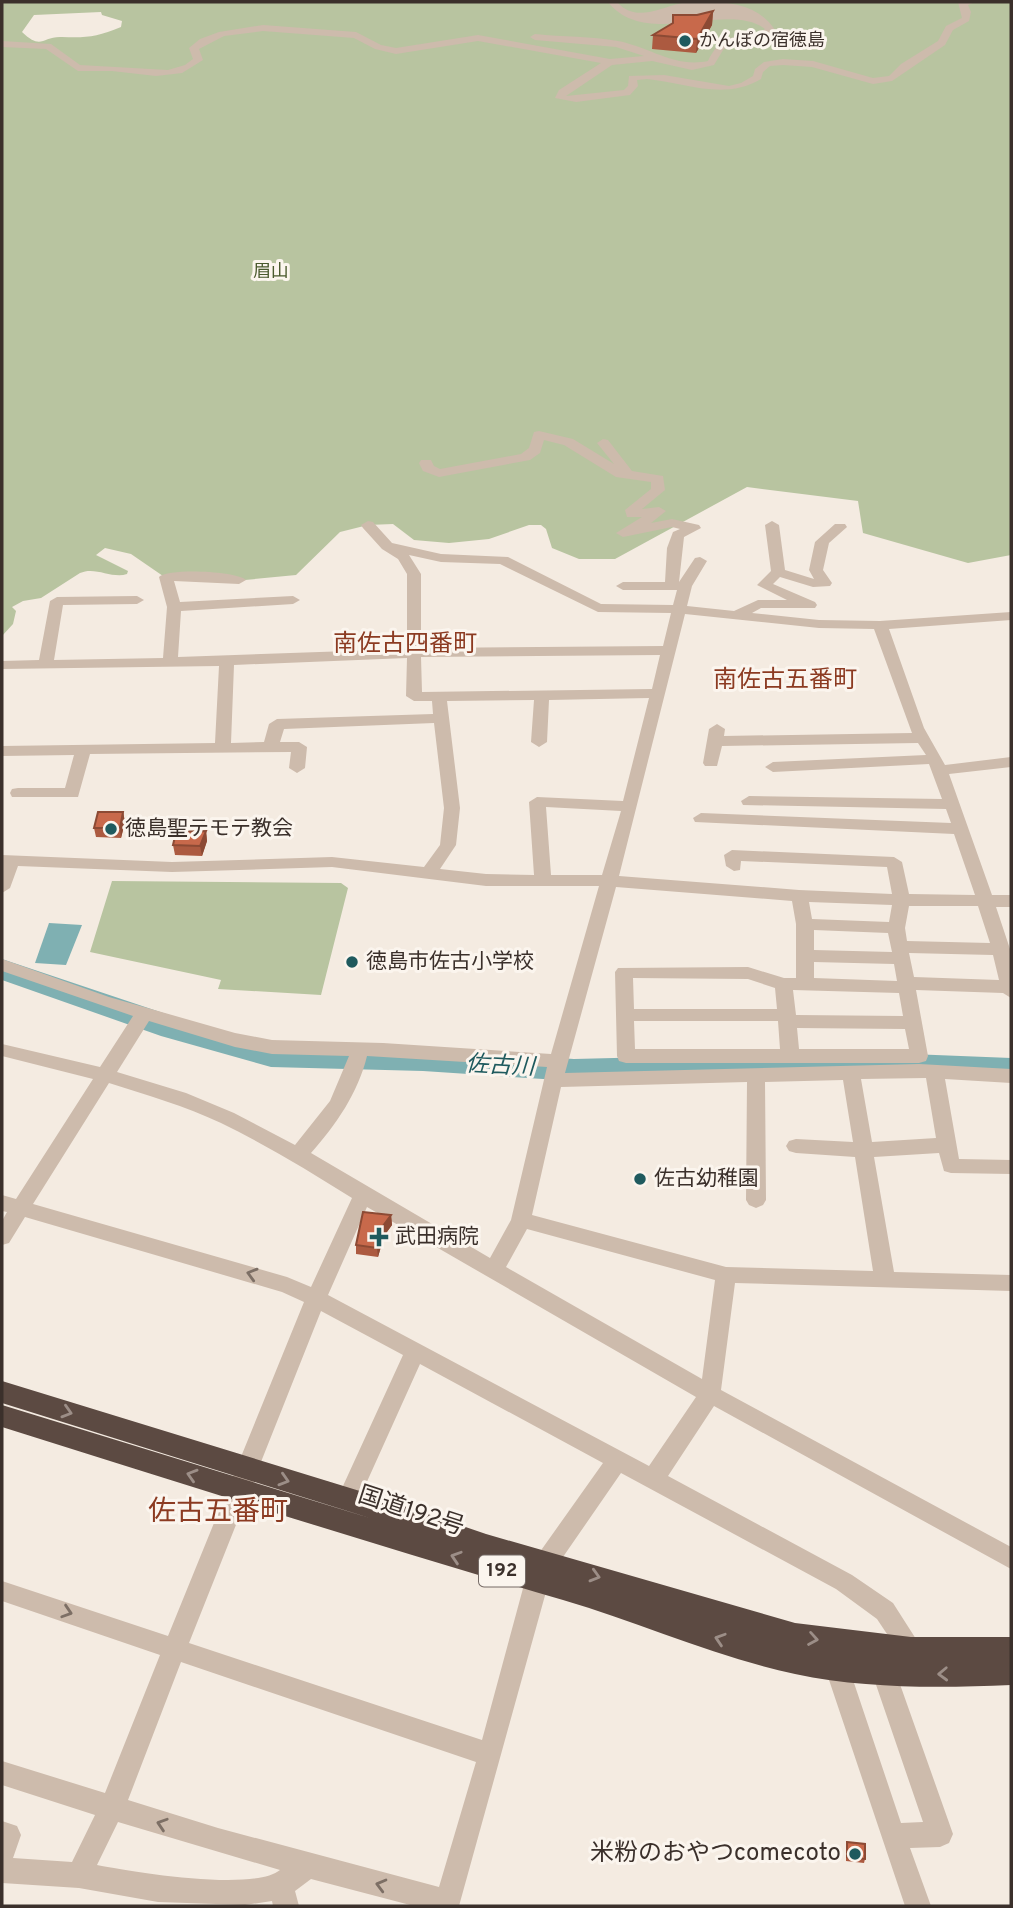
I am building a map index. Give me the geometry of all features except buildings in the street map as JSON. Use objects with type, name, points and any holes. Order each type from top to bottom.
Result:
[{"type":"highway","name":"国道192号","points":[[2,1392],[243,1479],[541,1572],[762,1653],[836,1668],[884,1673],[921,1675],[1011,1672]]},
{"type":"highway","name":"国道192号","points":[[2,1416],[243,1479],[348,1499],[486,1546],[541,1572],[795,1636],[911,1650],[1011,1650]]},
{"type":"street","points":[[2,44],[44,45],[57,50],[78,68],[111,68],[150,74],[193,65],[198,60],[194,50],[200,43],[222,34],[255,28],[356,35],[378,47],[396,51],[419,50],[478,38],[610,62],[652,58],[687,66],[712,62],[719,48],[727,41],[759,37],[766,35],[770,29],[760,12],[744,6],[693,5],[638,16],[623,13],[612,2]]},
{"type":"street","points":[[610,62],[562,92],[560,98],[575,100],[584,96],[626,93],[633,86],[632,78],[644,75],[717,88],[733,88],[748,85],[767,64],[783,62],[813,64],[873,81],[891,78],[904,66],[942,43],[949,28],[966,19],[967,12],[962,3],[971,2]]},
{"type":"street","points":[[493,30],[628,46],[648,53],[652,58]]},
{"type":"street","points":[[426,463],[428,468],[439,472],[525,457],[536,450],[539,435],[568,442],[621,474],[658,479],[658,490],[632,510],[632,514],[659,511],[623,533],[673,523],[694,528],[678,536],[674,548],[678,586],[677,609],[659,693],[556,1070],[521,1220],[512,1241],[494,1268]]},
{"type":"street","points":[[603,443],[631,476]]},
{"type":"street","points":[[368,525],[387,546],[403,556],[414,574],[414,696],[659,693]]},
{"type":"street","points":[[772,525],[778,572]]},
{"type":"street","points":[[778,572],[813,583],[825,583],[816,570],[822,542],[840,527]]},
{"type":"street","points":[[387,546],[441,558],[503,560],[598,608],[677,609],[819,624],[880,625],[1011,616]]},
{"type":"street","points":[[678,586],[700,561]]},
{"type":"street","points":[[737,615],[758,604],[810,605],[764,585],[778,572]]},
{"type":"street","points":[[170,662],[174,607],[166,578],[198,576],[239,580]]},
{"type":"street","points":[[624,608],[623,583],[678,586]]},
{"type":"street","points":[[46,664],[57,601],[137,600]]},
{"type":"street","points":[[174,607],[293,600]]},
{"type":"street","points":[[626,1068],[624,972],[748,973],[783,984],[1011,989],[1003,940],[985,901],[938,765],[916,728],[880,625]]},
{"type":"street","points":[[2,665],[228,661],[414,653],[668,650]]},
{"type":"street","points":[[223,748],[228,661]]},
{"type":"street","points":[[539,742],[541,695]]},
{"type":"street","points":[[428,874],[448,845],[452,808],[451,776],[440,718],[439,696]]},
{"type":"street","points":[[271,747],[278,724],[440,718]]},
{"type":"street","points":[[711,763],[715,735],[922,738]]},
{"type":"street","points":[[2,751],[299,747],[297,768]]},
{"type":"street","points":[[26,796],[72,793],[83,750]]},
{"type":"street","points":[[784,769],[1011,762]]},
{"type":"street","points":[[749,801],[952,804]]},
{"type":"street","points":[[543,880],[537,802],[630,806]]},
{"type":"street","points":[[701,818],[961,829]]},
{"type":"street","points":[[2,965],[142,1018],[272,1047],[358,1056],[556,1070],[626,1068],[790,1056],[919,1056],[904,985],[896,928],[902,900],[894,862],[732,855],[734,866]]},
{"type":"street","points":[[2,888],[7,860],[172,867],[316,862],[486,880],[609,881],[799,896],[1011,901]]},
{"type":"street","points":[[799,896],[805,924],[805,984]]},
{"type":"street","points":[[805,924],[896,928]]},
{"type":"street","points":[[803,956],[900,952],[1003,940]]},
{"type":"street","points":[[783,984],[790,1056]]},
{"type":"street","points":[[625,1015],[913,1023]]},
{"type":"street","points":[[2,1237],[11,1205],[142,1018]]},
{"type":"street","points":[[2,1049],[104,1075],[178,1098],[227,1118],[298,1155],[364,1196],[494,1268],[709,1394],[1011,1559]]},
{"type":"street","points":[[298,1155],[331,1119],[358,1056]]},
{"type":"street","points":[[626,1068],[756,1076],[934,1071],[1011,1076]]},
{"type":"street","points":[[934,1071],[951,1166],[1011,1167]]},
{"type":"street","points":[[851,1073],[885,1280]]},
{"type":"street","points":[[755,1200],[756,1076]]},
{"type":"street","points":[[796,1146],[862,1150],[947,1145]]},
{"type":"street","points":[[79,1875],[112,1808],[316,1298],[354,1211],[364,1196]]},
{"type":"street","points":[[11,1205],[287,1284],[316,1298],[654,1478],[868,1597],[885,1611],[911,1650]]},
{"type":"street","points":[[521,1220],[726,1275],[1011,1283]]},
{"type":"street","points":[[654,1478],[709,1394],[722,1329],[726,1275]]},
{"type":"street","points":[[348,1499],[415,1352]]},
{"type":"street","points":[[2,1773],[218,1842],[446,1904],[541,1572],[618,1460]]},
{"type":"street","points":[[2,1591],[490,1755]]},
{"type":"street","points":[[836,1668],[918,1906]]},
{"type":"street","points":[[884,1673],[940,1834],[893,1836]]},
{"type":"street","points":[[2,1834],[8,1835],[2,1853]]},
{"type":"street","points":[[2,1870],[79,1875],[158,1889],[284,1896],[308,1865]]},
{"type":"green space","name":"眉山","points":[[2,2],[1011,2],[1011,555],[968,563],[863,533],[858,501],[747,487],[615,559],[579,559],[552,548],[546,529],[541,525],[529,525],[489,539],[449,543],[414,540],[393,524],[368,525],[340,532],[296,575],[245,580],[163,576],[131,554],[105,548],[96,555],[128,571],[127,574],[86,571],[41,598],[23,601],[12,607],[16,611],[13,624],[2,636]],"holes":[[[101,12],[102,15],[122,21],[121,27],[92,36],[55,37],[38,42],[22,32],[34,15]]]},
{"type":"green space","points":[[112,881],[341,883],[348,888],[321,995],[218,989],[221,980],[90,952]]},
{"type":"water","points":[[49,923],[82,925],[66,965],[35,963]]},
{"type":"waterway","name":"佐古川","points":[[2,969],[172,1028],[271,1056],[423,1060],[574,1070],[860,1063],[1011,1069]]},
{"type":"place","name":"かんぽの宿徳島","points":[[685,41]]},
{"type":"place","name":"徳島聖テモテ教会","points":[[111,829]]},
{"type":"place","name":"徳島市佐古小学校","points":[[352,962]]},
{"type":"place","name":"佐古幼稚園","points":[[640,1179]]},
{"type":"place","name":"武田病院","points":[[379,1237]]},
{"type":"place","name":"米粉のおやつcomecoto","points":[[855,1854]]},
{"type":"district","name":"南佐古四番町","points":[[405,645]]},
{"type":"district","name":"南佐古五番町","points":[[785,681]]},
{"type":"district","name":"佐古五番町","points":[[218,1513]]}]
